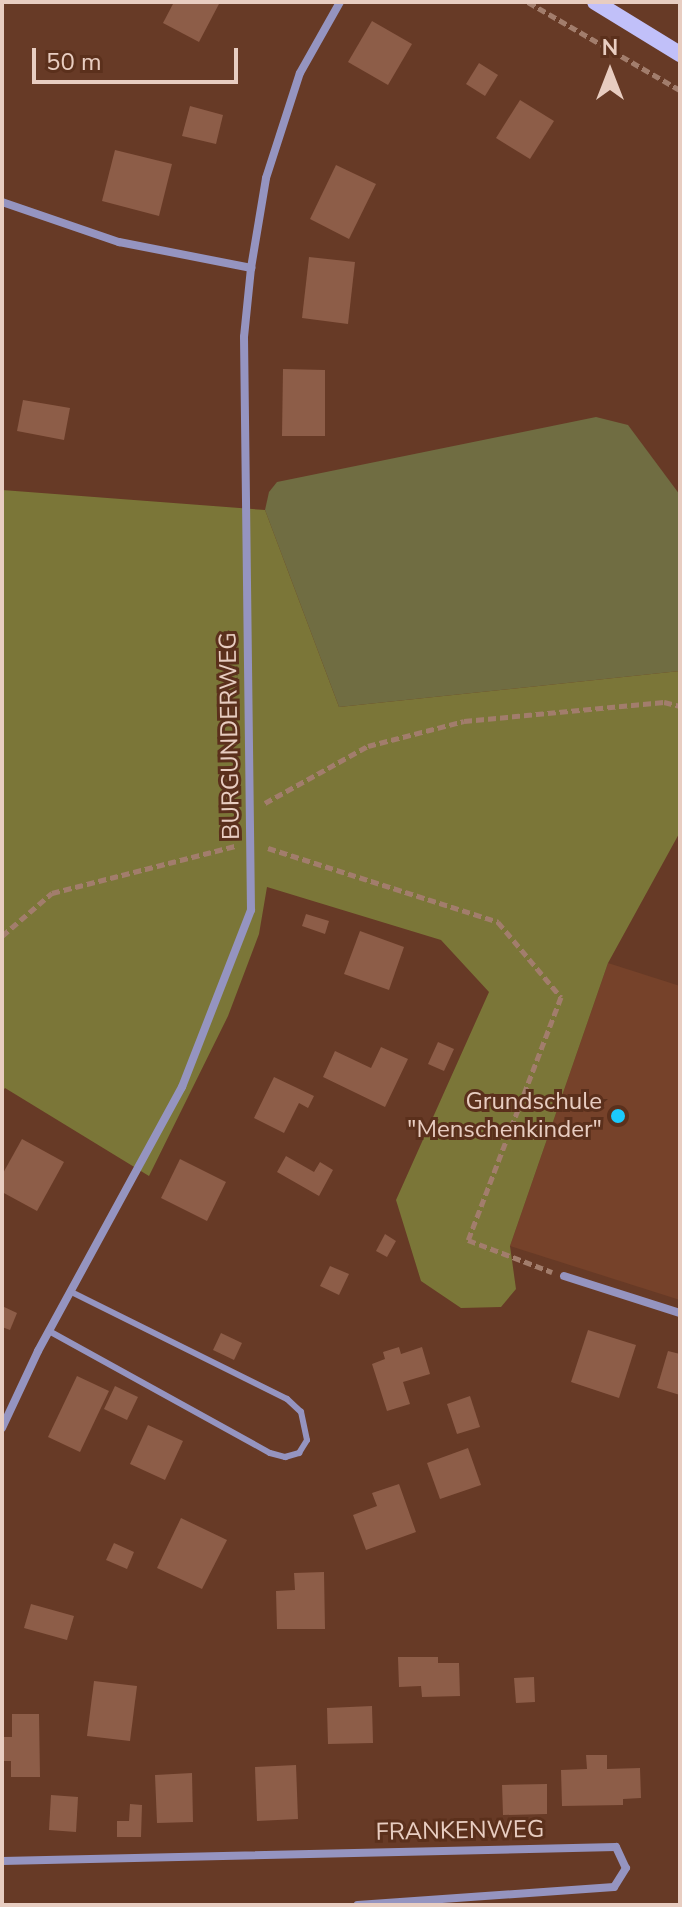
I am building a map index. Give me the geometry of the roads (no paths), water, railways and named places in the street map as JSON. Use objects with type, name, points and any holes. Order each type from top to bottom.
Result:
[{"type":"main road","points":[[595,2],[680,54]]},
{"type":"street","name":"BURGUNDERWEG","points":[[2,1428],[49,1331],[182,1087],[216,1011],[251,910],[244,337],[251,268],[266,178],[300,73],[340,2]]},
{"type":"street","points":[[2,202],[119,242],[251,268]]},
{"type":"street","points":[[564,1276],[680,1313]]},
{"type":"street","name":"FRANKENWEG","points":[[2,1861],[616,1847],[626,1868],[614,1887],[358,1905]]},
{"type":"lane","points":[[49,1331],[270,1453],[285,1457],[299,1453],[307,1440],[301,1412],[287,1399],[71,1292]]},
{"type":"place","name":"Grundschule \"Menschenkinder\"","points":[[618,1116]]}]
